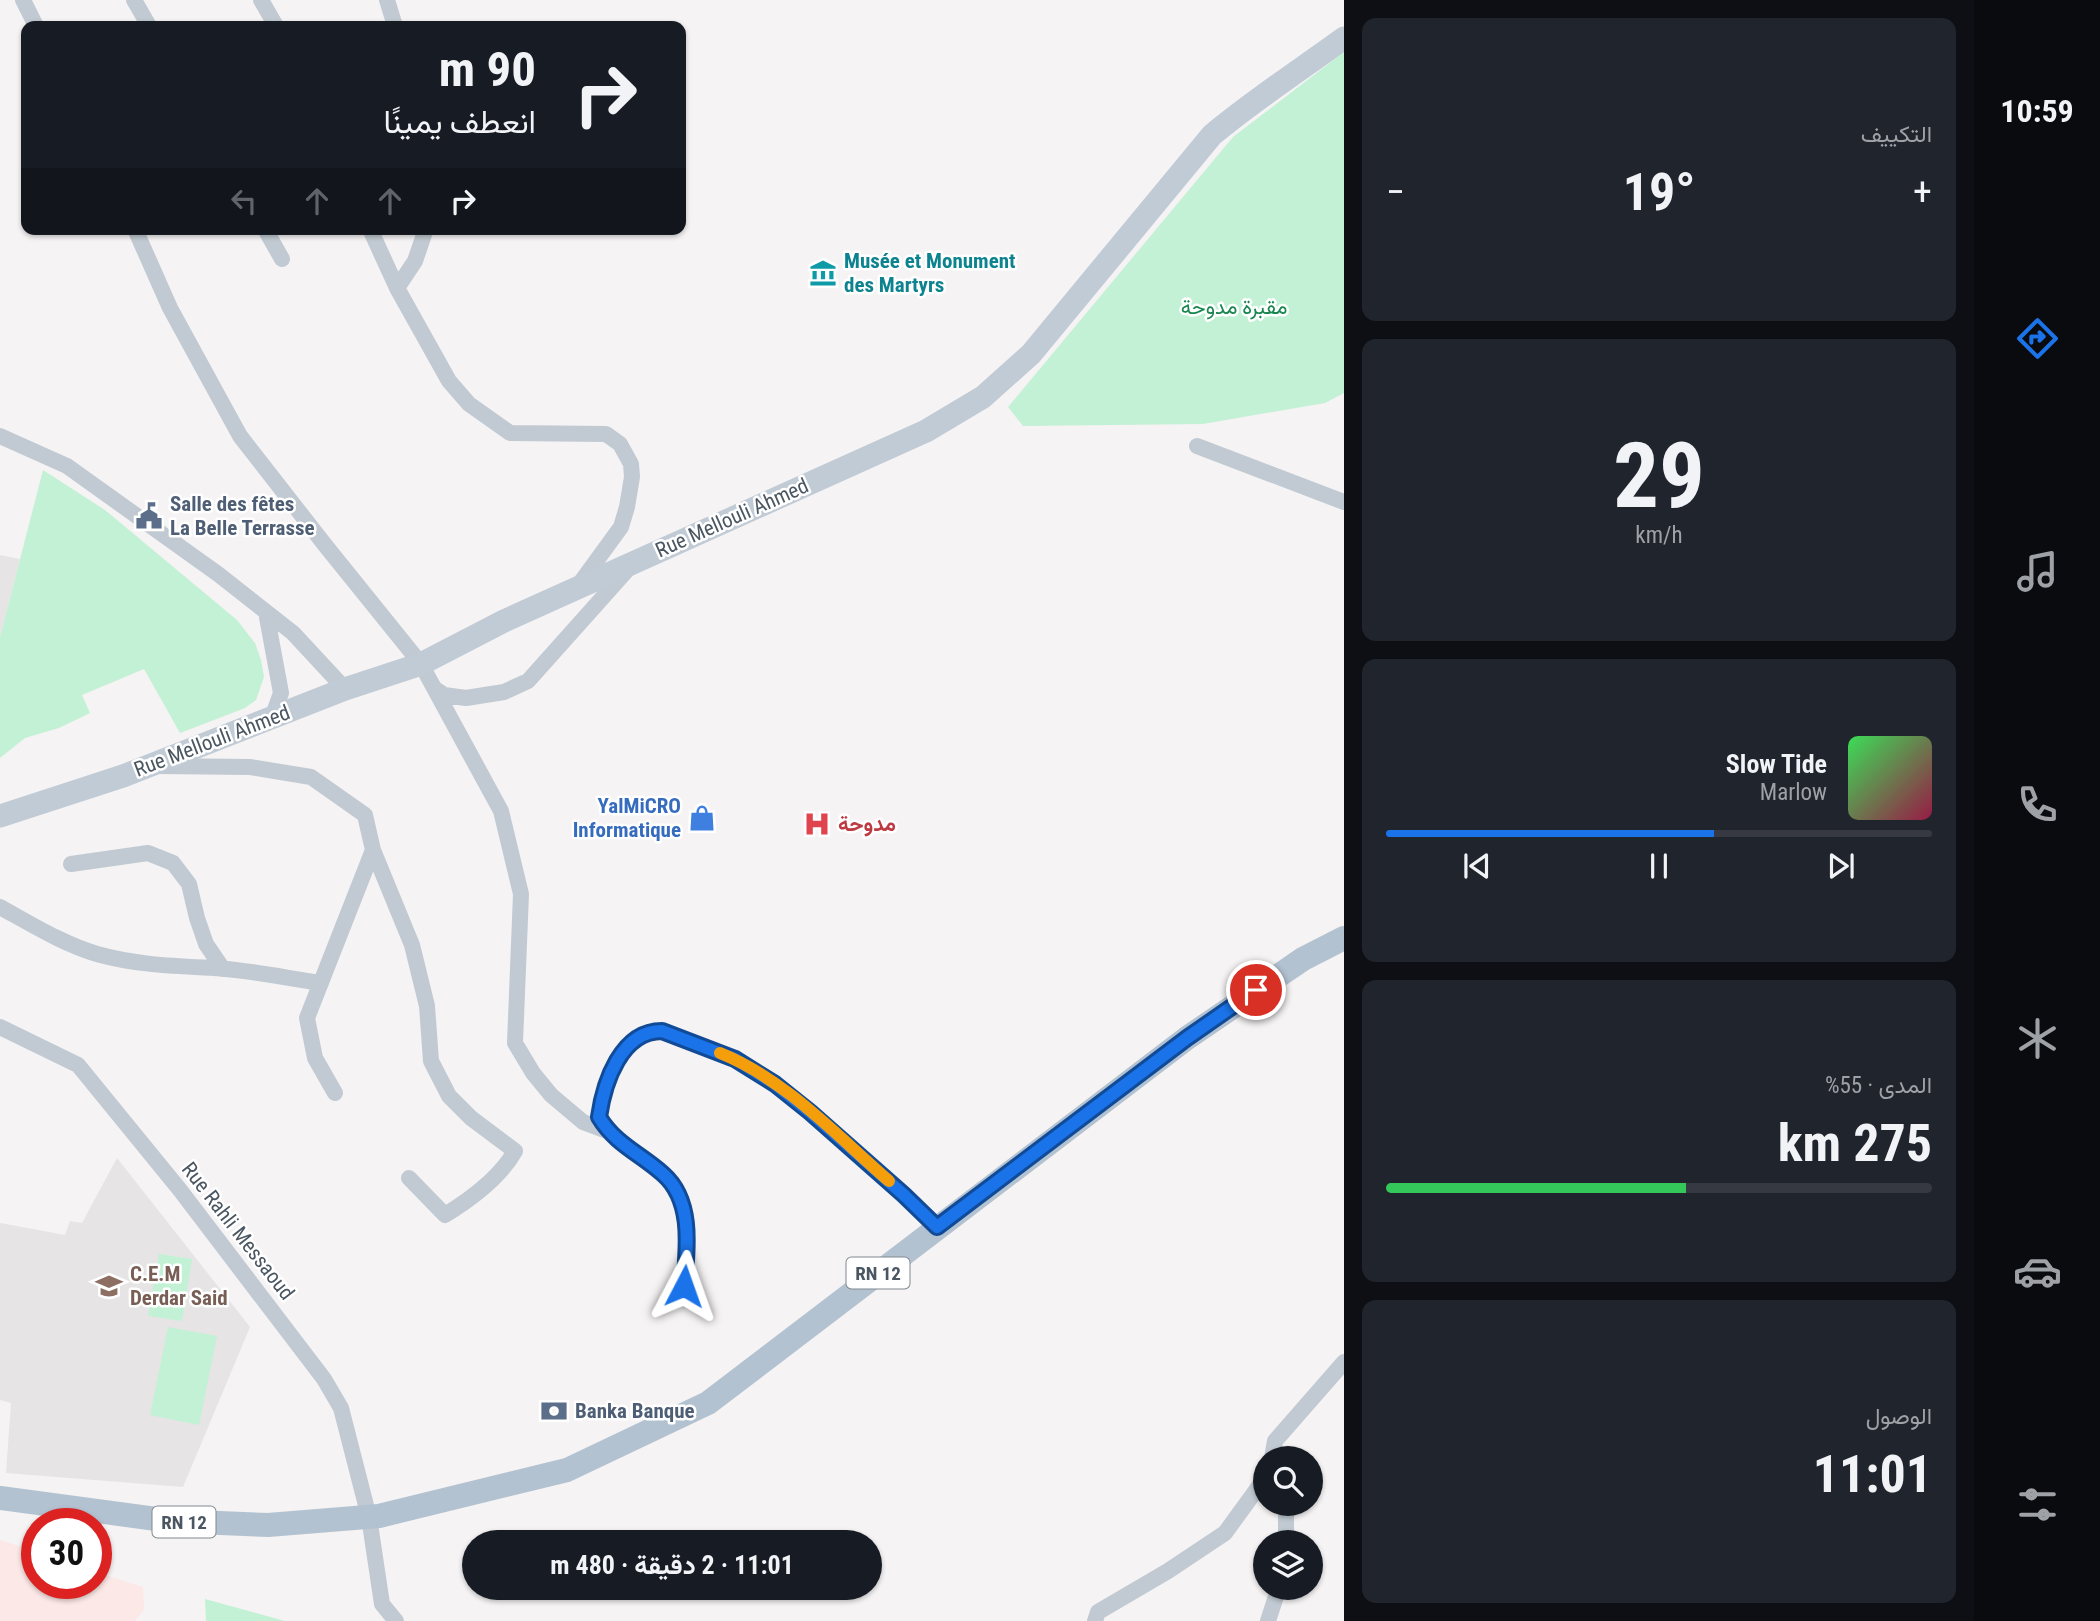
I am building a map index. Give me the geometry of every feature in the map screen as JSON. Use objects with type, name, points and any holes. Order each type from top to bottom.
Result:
[{"type":"main road","name":"RN 12","points":[[0,1498],[171,1521],[268,1525],[379,1517],[568,1470],[708,1403],[1187,1038],[1303,959],[1344,939]]},
{"type":"street","points":[[23,0],[34,21]]},
{"type":"street","points":[[134,0],[146,21]]},
{"type":"street","points":[[261,0],[273,21]]},
{"type":"street","points":[[387,0],[393,21]]},
{"type":"street","name":"Rue Mellouli Ahmed","points":[[0,816],[147,766],[345,689],[421,664],[504,621],[926,431],[983,397],[1031,354],[1212,135],[1249,105],[1344,38]]},
{"type":"street","points":[[138,235],[170,308],[240,436],[421,664],[501,811],[521,894],[515,1043],[533,1073],[551,1095],[583,1122],[607,1131],[663,1173],[679,1195],[688,1239],[684,1286]]},
{"type":"street","points":[[268,235],[282,259]]},
{"type":"street","points":[[373,235],[397,288],[449,381],[469,404],[510,433],[606,434],[620,444],[631,464],[632,477],[627,508],[616,536],[576,589]]},
{"type":"street","points":[[397,288],[415,261],[424,235]]},
{"type":"street","points":[[0,436],[67,466],[218,574],[293,633],[345,689]]},
{"type":"street","points":[[1197,446],[1344,502]]},
{"type":"street","points":[[435,689],[444,695],[467,698],[504,692],[528,681],[634,562]]},
{"type":"street","points":[[266,612],[281,693],[272,718]]},
{"type":"street","points":[[147,766],[250,767],[311,777],[365,815],[373,850],[412,945],[427,1006],[431,1061],[449,1096],[471,1118],[515,1151],[510,1160],[471,1199],[445,1215],[409,1178]]},
{"type":"street","points":[[335,1093],[314,1058],[307,1018],[373,850]]},
{"type":"street","points":[[71,864],[148,853],[173,863],[189,884],[206,944],[223,970]]},
{"type":"street","points":[[0,907],[41,930],[94,953],[130,962],[223,970],[321,983]]},
{"type":"street","name":"Rue Rahli Messaoud","points":[[0,1027],[78,1065],[180,1190],[316,1367],[341,1408],[369,1517],[382,1604],[396,1621]]},
{"type":"street","points":[[607,1131],[599,1117],[601,1106],[621,1055],[638,1036],[651,1031],[662,1031],[735,1059],[775,1084],[810,1112],[937,1227]]},
{"type":"street","points":[[1274,1446],[1275,1441],[1344,1362]]},
{"type":"street","points":[[1096,1621],[1098,1612],[1168,1571],[1225,1533],[1253,1494]]},
{"type":"street","points":[[1268,1621],[1275,1600]]},
{"type":"shaded area","points":[[0,555],[20,559],[0,637]]},
{"type":"shaded area","name":"C.E.M Derdar Said","points":[[117,1158],[250,1327],[183,1487],[6,1473],[11,1403],[0,1400],[0,1223],[65,1235],[70,1221],[82,1223]]},
{"type":"shaded area","points":[[0,1540],[21,1547],[21,1599],[112,1599],[112,1577],[143,1587],[144,1609],[135,1621],[0,1621]]},
{"type":"green space","name":"مقبرة مدوحة","points":[[1344,52],[1344,393],[1325,403],[1203,424],[1023,426],[1008,407],[1233,137]]},
{"type":"green space","points":[[43,470],[105,510],[237,620],[255,643],[261,660],[264,677],[256,700],[245,708],[180,733],[144,669],[82,695],[90,713],[59,728],[25,738],[0,758],[0,637]]},
{"type":"green space","points":[[159,1254],[192,1259],[182,1321],[148,1316]]},
{"type":"green space","points":[[168,1327],[217,1336],[199,1425],[150,1415]]},
{"type":"green space","points":[[205,1599],[285,1621],[206,1621]]},
{"type":"slow traffic","points":[[720,1053],[735,1059],[775,1084],[889,1181]]},
{"type":"place","name":"Musée et Monument des Martyrs","points":[[823,273]]},
{"type":"place","name":"Salle des fêtes La Belle Terrasse","points":[[149,516]]},
{"type":"place","name":"YalMiCRO Informatique","points":[[702,818]]},
{"type":"place","name":"مدوحة","points":[[817,824]]},
{"type":"place","name":"C.E.M Derdar Said","points":[[109,1286]]},
{"type":"place","name":"Banka Banque","points":[[554,1411]]},
{"type":"route","points":[[684,1286],[688,1239],[679,1195],[663,1173],[607,1131],[599,1117],[611,1075],[621,1055],[638,1036],[651,1031],[662,1031],[735,1059],[775,1084],[810,1112],[937,1227],[1187,1038],[1256,990]]}]
